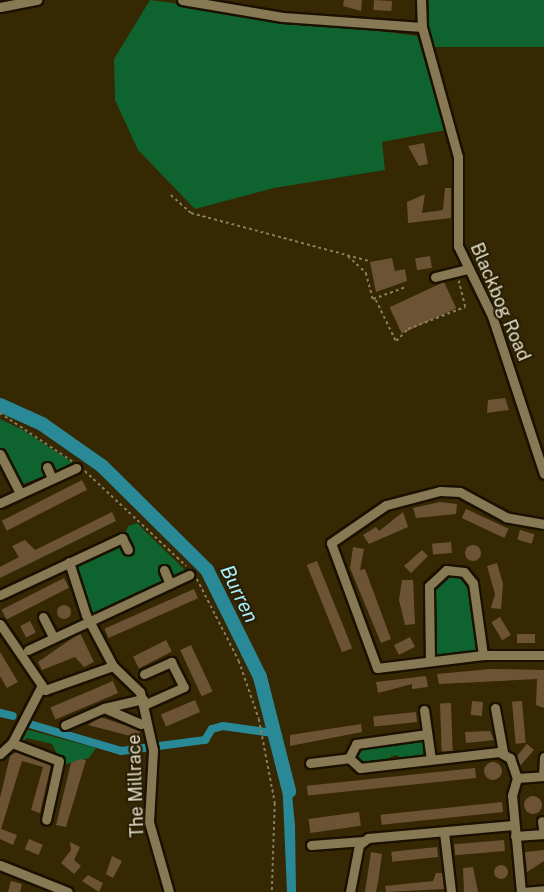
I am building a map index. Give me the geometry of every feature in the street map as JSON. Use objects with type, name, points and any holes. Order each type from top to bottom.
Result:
[{"type":"street","points":[[0,8],[37,0]]},
{"type":"street","points":[[182,0],[283,17],[422,27]]},
{"type":"street","name":"Blackbog Road","points":[[421,0],[422,27],[458,157],[456,234],[467,269],[492,316],[544,474]]},
{"type":"street","points":[[435,277],[467,269]]},
{"type":"street","points":[[0,454],[20,493]]},
{"type":"street","points":[[47,467],[52,478]]},
{"type":"street","points":[[0,503],[78,467]]},
{"type":"street","points":[[544,524],[506,517],[460,492],[440,491],[386,505],[331,543],[377,668],[483,655],[544,655]]},
{"type":"street","points":[[0,595],[122,538],[128,550]]},
{"type":"street","name":"The Millrace","points":[[69,562],[89,621],[113,666],[126,673],[145,702],[153,746],[150,822],[169,892]]},
{"type":"street","points":[[164,570],[170,584]]},
{"type":"street","points":[[430,661],[429,586],[446,570],[464,572],[473,583],[483,655]]},
{"type":"street","points":[[28,650],[189,575]]},
{"type":"street","points":[[43,617],[52,637]]},
{"type":"street","points":[[0,624],[41,687],[53,691],[113,666]]},
{"type":"street","points":[[65,725],[104,708],[145,702],[184,687],[171,662],[156,674],[144,674]]},
{"type":"street","points":[[0,754],[12,743],[18,723],[41,687]]},
{"type":"street","points":[[104,708],[141,724]]},
{"type":"street","points":[[495,708],[503,752],[517,778],[513,825],[522,892],[544,890]]},
{"type":"street","points":[[424,710],[431,759]]},
{"type":"street","points":[[349,758],[356,744],[427,734]]},
{"type":"street","points":[[12,743],[59,761],[46,820]]},
{"type":"street","points":[[310,763],[349,758],[360,768],[503,752]]},
{"type":"street","points":[[517,778],[544,776],[544,757]]},
{"type":"street","points":[[515,837],[544,834],[542,821]]},
{"type":"street","points":[[311,845],[513,825]]},
{"type":"street","points":[[444,832],[451,892]]},
{"type":"street","points":[[350,892],[364,841]]},
{"type":"street","points":[[0,867],[68,892]]},
{"type":"path","points":[[171,195],[191,213],[369,261]]},
{"type":"path","points":[[348,255],[366,273],[388,331],[398,340],[408,329],[465,307],[456,272]]},
{"type":"path","points":[[376,300],[406,287]]},
{"type":"path","points":[[0,413],[78,467],[196,576],[248,682],[260,731],[275,802],[272,892]]},
{"type":"green space","points":[[150,0],[417,36],[446,130],[382,142],[385,170],[274,188],[195,209],[138,150],[115,100],[114,59]]},
{"type":"green space","points":[[429,0],[544,0],[544,47],[429,47]]},
{"type":"green space","points":[[0,419],[23,430],[75,464],[21,485],[0,448]]},
{"type":"green space","points":[[137,523],[187,572],[91,615],[76,562],[121,545],[128,526]]},
{"type":"green space","points":[[442,574],[462,575],[469,582],[477,651],[439,658],[432,649],[431,588]]},
{"type":"green space","points":[[21,728],[96,748],[89,758],[62,765],[52,744],[27,738],[22,742]]},
{"type":"green space","points":[[419,740],[424,743],[423,757],[399,761],[398,755],[391,756],[391,762],[360,764],[354,757],[358,748],[389,743],[397,747],[397,742]]},
{"type":"water","points":[[290,774],[295,825],[296,892],[287,892],[282,776]]},
{"type":"building","points":[[344,0],[362,0],[361,11],[343,6]]},
{"type":"building","points":[[374,0],[392,1],[391,11],[373,10]]},
{"type":"building","points":[[424,143],[428,164],[419,166],[408,146]]},
{"type":"building","points":[[445,188],[451,188],[451,218],[408,223],[407,202],[425,194],[422,213],[443,210]]},
{"type":"building","points":[[430,256],[432,268],[417,270],[415,258]]},
{"type":"building","points":[[392,258],[395,271],[405,269],[407,281],[376,292],[370,262]]},
{"type":"building","points":[[444,282],[456,308],[402,334],[390,307]]},
{"type":"building","points":[[505,398],[509,410],[487,413],[488,400]]},
{"type":"building","points":[[82,480],[87,490],[7,531],[2,521]]},
{"type":"building","points":[[440,502],[457,504],[456,514],[416,518],[413,508]]},
{"type":"building","points":[[466,509],[509,529],[504,538],[462,518]]},
{"type":"building","points":[[112,512],[116,521],[0,578],[0,567],[19,557],[12,546],[25,540],[35,550]]},
{"type":"building","points":[[403,512],[408,527],[369,544],[363,535],[376,527],[379,531]]},
{"type":"building","points":[[520,530],[534,534],[532,544],[517,540]]},
{"type":"building","points":[[451,542],[452,553],[433,555],[432,544]]},
{"type":"building","points":[[473,545],[479,547],[481,553],[479,559],[473,561],[467,559],[465,553],[467,547]]},
{"type":"building","points":[[353,547],[364,549],[360,570],[365,569],[391,639],[381,643],[350,568]]},
{"type":"building","points":[[422,550],[428,556],[411,573],[404,566]]},
{"type":"building","points":[[317,561],[352,648],[342,652],[307,565]]},
{"type":"building","points":[[497,563],[503,584],[501,609],[491,608],[495,594],[487,566]]},
{"type":"building","points":[[64,578],[69,588],[7,620],[2,610]]},
{"type":"building","points":[[402,580],[413,580],[415,624],[405,625],[399,600]]},
{"type":"building","points":[[194,589],[198,598],[109,638],[104,629]]},
{"type":"building","points":[[64,605],[69,607],[71,612],[69,617],[64,619],[59,617],[57,612],[59,607]]},
{"type":"building","points":[[500,617],[511,635],[502,640],[491,622]]},
{"type":"building","points":[[30,621],[36,633],[26,638],[20,626]]},
{"type":"building","points":[[80,633],[94,662],[84,667],[75,657],[42,670],[38,662]]},
{"type":"building","points":[[517,634],[535,634],[535,643],[517,643]]},
{"type":"building","points":[[410,637],[415,647],[399,655],[394,645]]},
{"type":"building","points":[[166,640],[172,652],[139,668],[133,657]]},
{"type":"building","points":[[191,645],[213,691],[202,696],[180,650]]},
{"type":"building","points":[[0,652],[18,682],[7,688],[0,676]]},
{"type":"building","points":[[490,669],[544,670],[544,708],[536,705],[537,679],[439,684],[437,674]]},
{"type":"building","points":[[426,676],[428,687],[412,689],[412,684],[378,693],[376,682]]},
{"type":"building","points":[[113,681],[118,693],[55,720],[50,708]]},
{"type":"building","points":[[195,700],[200,712],[166,726],[161,714]]},
{"type":"building","points":[[472,701],[483,702],[482,716],[471,715]]},
{"type":"building","points":[[522,701],[526,743],[516,744],[512,702]]},
{"type":"building","points":[[440,703],[451,703],[453,751],[442,751]]},
{"type":"building","points":[[416,712],[417,722],[374,726],[373,716]]},
{"type":"building","points":[[100,717],[140,730],[138,738],[88,725]]},
{"type":"building","points":[[361,724],[362,732],[290,746],[290,735]]},
{"type":"building","points":[[490,731],[494,740],[466,743],[465,732]]},
{"type":"building","points":[[527,744],[534,750],[520,766],[517,756]]},
{"type":"building","points":[[16,752],[51,765],[40,813],[31,810],[43,767],[22,761],[1,829],[17,835],[13,845],[0,839],[0,798],[10,756]]},
{"type":"building","points":[[80,759],[86,760],[66,827],[56,825],[71,763]]},
{"type":"building","points":[[493,762],[499,765],[502,771],[499,777],[493,780],[487,777],[484,771],[487,765]]},
{"type":"building","points":[[475,768],[476,778],[308,796],[307,786]]},
{"type":"building","points":[[533,796],[539,799],[542,805],[539,811],[533,814],[527,811],[524,805],[527,799]]},
{"type":"building","points":[[502,802],[503,812],[382,825],[381,815]]},
{"type":"building","points":[[359,812],[361,826],[310,833],[308,819]]},
{"type":"building","points":[[29,839],[43,845],[39,855],[25,849]]},
{"type":"building","points":[[504,840],[505,851],[455,855],[454,844]]},
{"type":"building","points":[[70,842],[80,847],[74,860],[81,866],[74,874],[61,863],[71,850]]},
{"type":"building","points":[[437,847],[438,857],[392,862],[391,852]]},
{"type":"building","points":[[544,850],[544,861],[527,872],[525,852]]},
{"type":"building","points":[[371,852],[382,854],[378,883],[376,892],[365,892]]},
{"type":"building","points":[[112,856],[122,861],[113,878],[106,874]]},
{"type":"building","points":[[498,865],[504,865],[508,872],[504,879],[498,879],[494,875],[494,869]]},
{"type":"building","points":[[473,867],[478,892],[464,892],[463,868]]},
{"type":"building","points":[[436,873],[442,873],[444,889],[386,892],[385,886],[433,881]]},
{"type":"building","points":[[88,875],[103,883],[99,892],[82,881]]},
{"type":"building","points":[[11,881],[22,884],[20,892],[8,892]]},
{"type":"waterway","name":"Burren","points":[[0,405],[42,424],[102,466],[207,570],[260,677],[289,791]]},
{"type":"waterway","points":[[0,713],[13,716]]},
{"type":"waterway","points":[[26,723],[121,751],[205,740],[212,729],[223,726],[273,733]]}]
